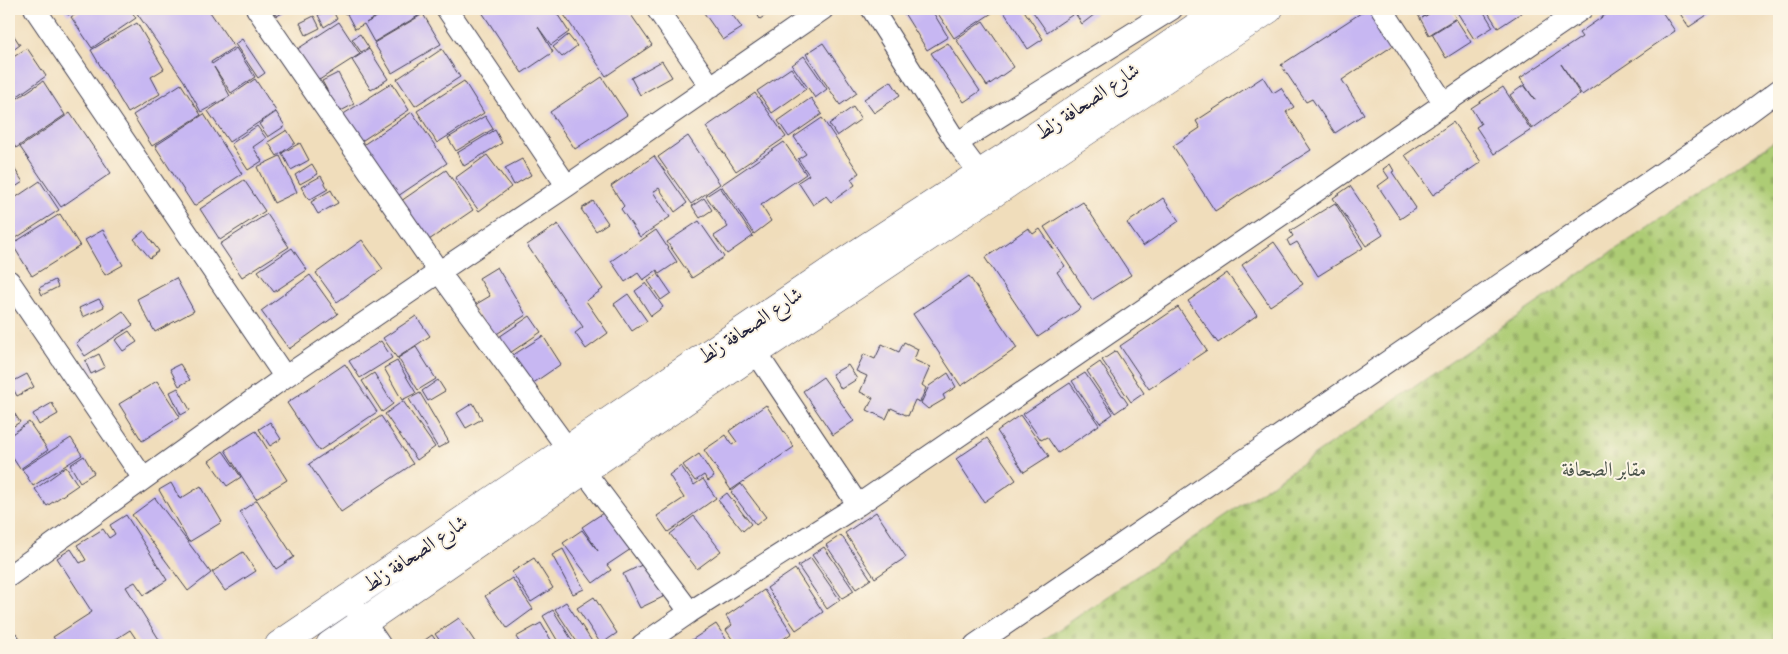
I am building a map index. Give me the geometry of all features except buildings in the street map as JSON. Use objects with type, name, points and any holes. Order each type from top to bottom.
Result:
[{"type":"highway","name":"شارع الصحافة زلط","points":[[987,183],[1222,9]]},
{"type":"highway","name":"شارع الصحافة زلط","points":[[279,645],[483,508],[568,448],[749,342],[987,183],[1269,9]]},
{"type":"highway","name":"شارع الصحافة زلط","points":[[330,645],[584,471],[749,342]]},
{"type":"street","points":[[36,9],[285,377]]},
{"type":"street","points":[[258,9],[439,272],[584,471],[690,612]]},
{"type":"street","points":[[447,9],[567,186]]},
{"type":"street","points":[[657,9],[711,87]]},
{"type":"street","points":[[9,576],[285,377],[567,186],[823,9]]},
{"type":"street","points":[[872,9],[957,143],[987,183]]},
{"type":"street","points":[[957,143],[1172,9]]},
{"type":"street","points":[[1382,9],[1444,103]]},
{"type":"street","points":[[642,645],[690,612],[858,505],[1582,9]]},
{"type":"street","points":[[975,645],[1712,139],[1779,90]]},
{"type":"street","points":[[9,281],[143,478]]},
{"type":"street","points":[[749,342],[858,505]]},
{"type":"street","points":[[348,598],[380,645]]},
{"type":"green space","name":"مقابر الصحافة","points":[[1779,138],[1779,645],[1036,645]]}]
